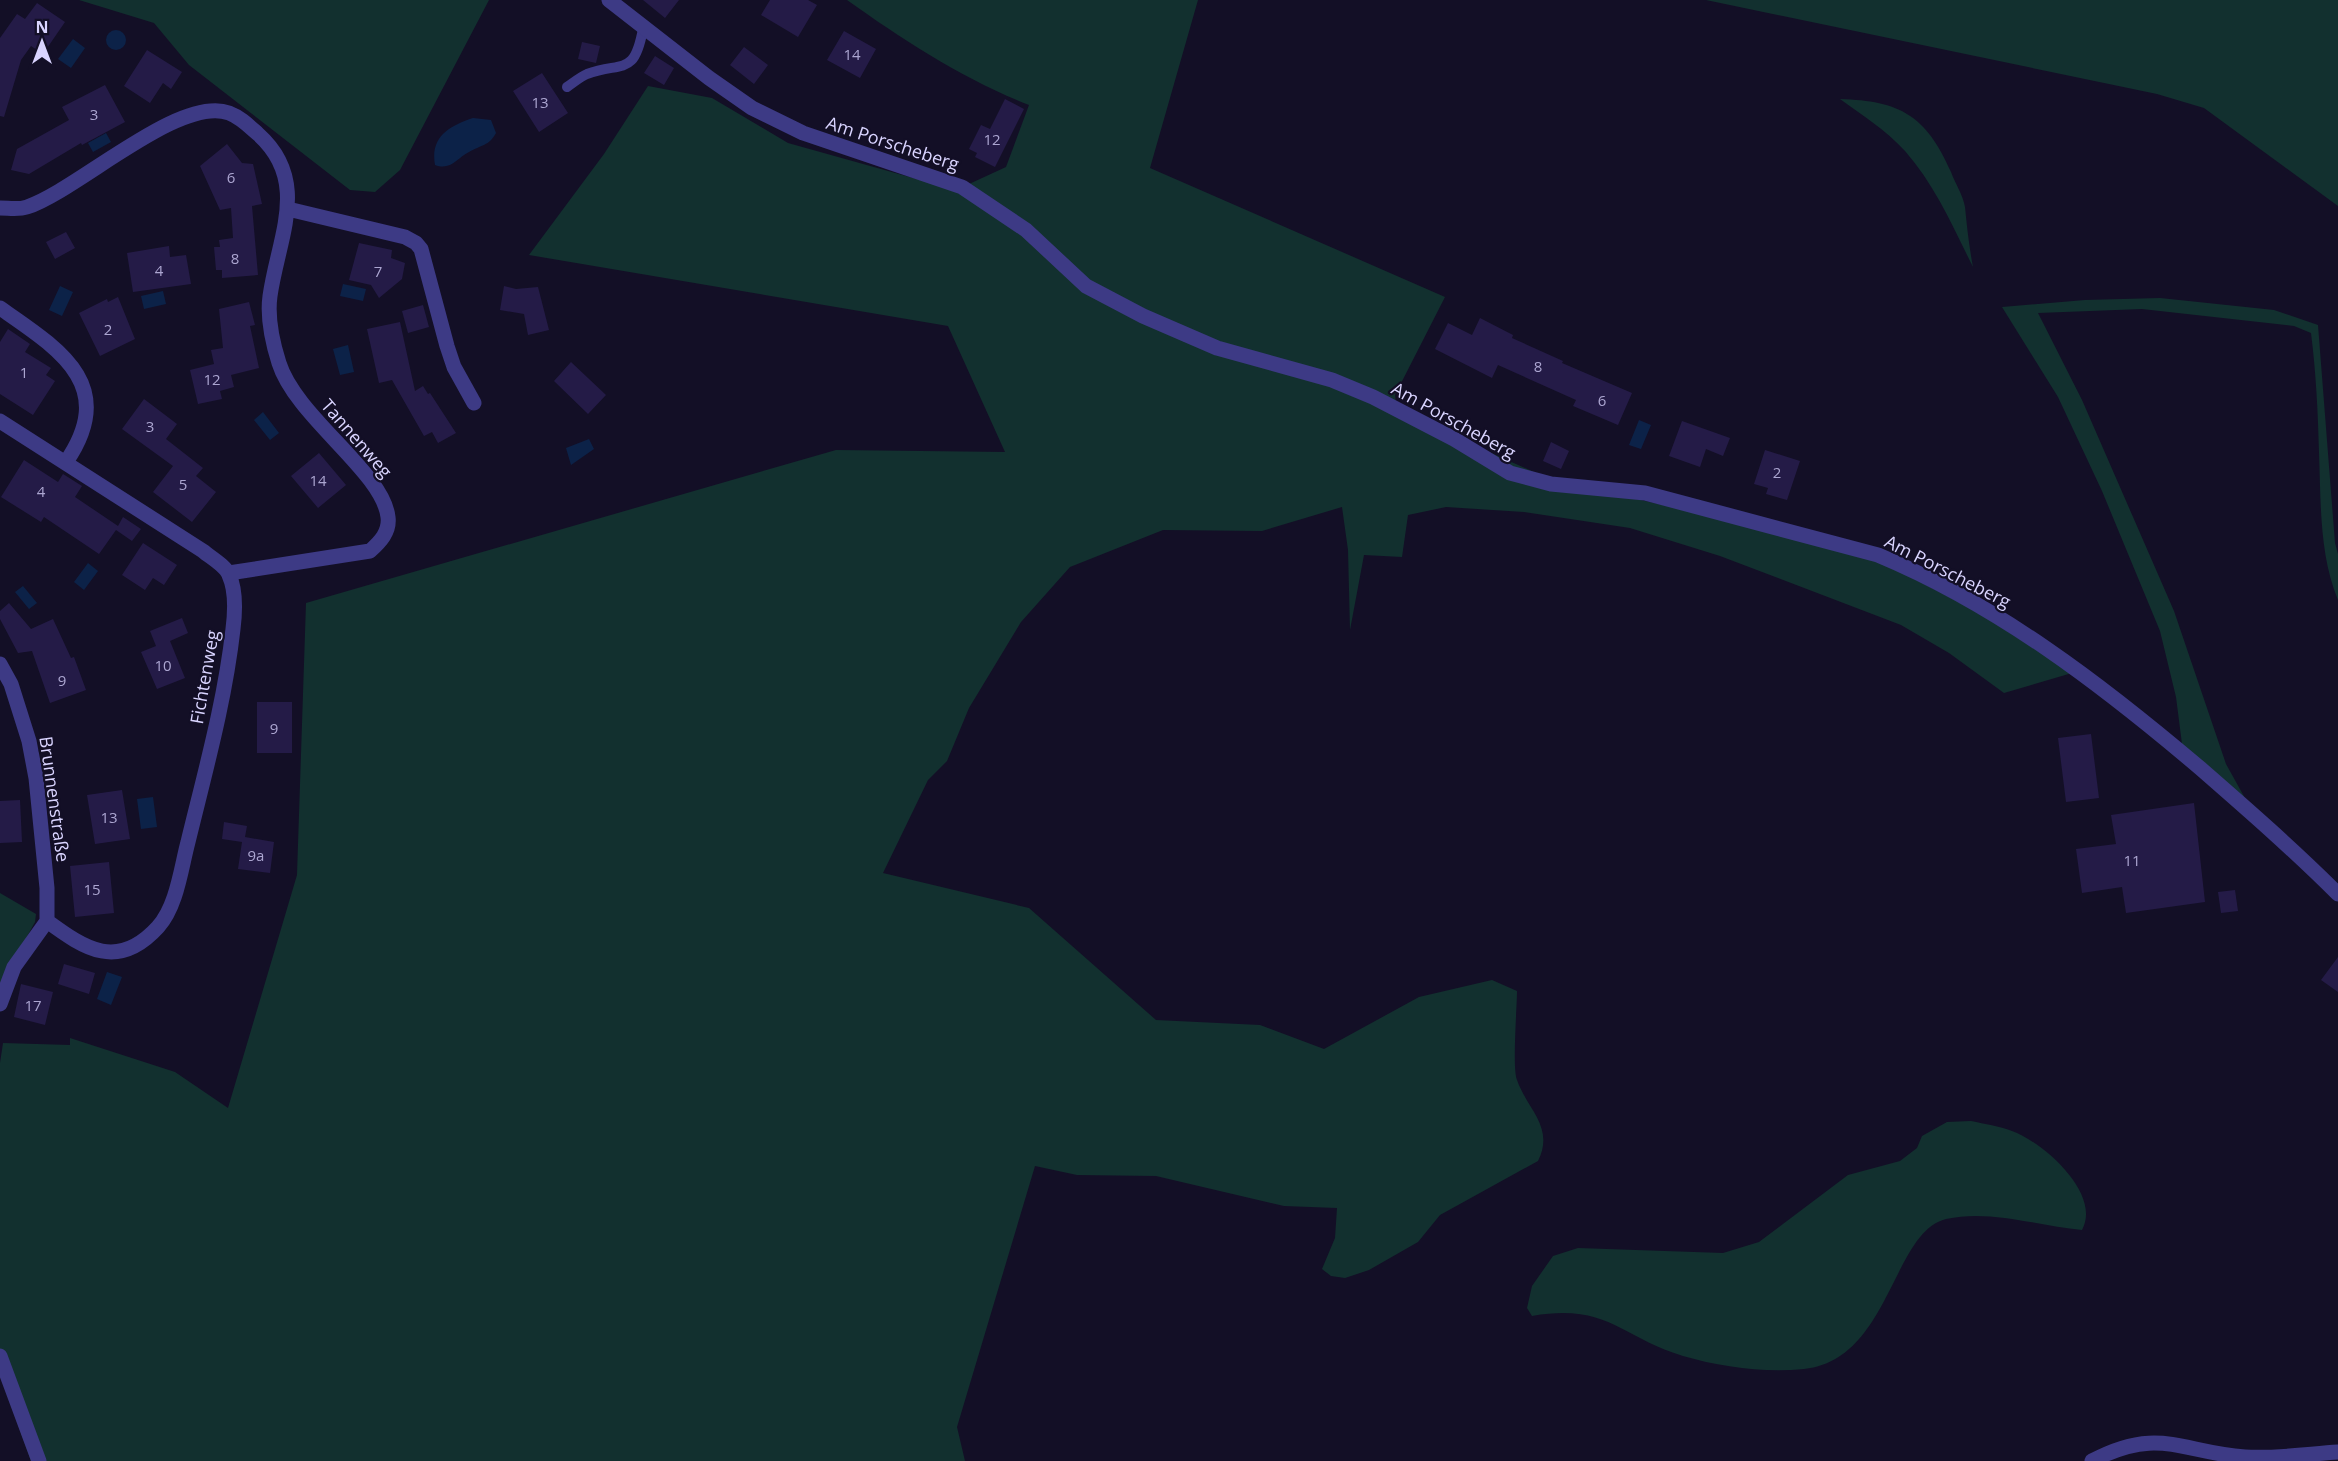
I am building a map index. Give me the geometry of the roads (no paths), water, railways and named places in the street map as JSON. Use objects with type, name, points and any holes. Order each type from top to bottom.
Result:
[{"type":"street","name":"Am Porscheberg","points":[[609,0],[643,29],[709,78],[776,121],[845,149],[962,187],[1026,230],[1086,286],[1106,298],[1217,348],[1332,380],[1373,397],[1454,439],[1509,473],[1551,484],[1645,493],[1878,555],[1900,564],[1988,612],[2077,669],[2157,731],[2265,824],[2338,894]]},
{"type":"street","name":"Tannenweg","points":[[0,208],[29,207],[172,122],[191,114],[217,110],[231,113],[244,122],[275,153],[286,180],[288,209],[270,297],[271,332],[278,360],[301,402],[379,492],[388,519],[386,532],[379,543],[364,553],[229,573]]},
{"type":"street","points":[[288,209],[405,237],[416,243],[421,249],[454,367],[474,403]]},
{"type":"street","points":[[0,308],[53,344],[64,356],[83,387],[87,403],[83,433],[66,462]]},
{"type":"street","points":[[0,421],[202,551],[229,573]]},
{"type":"street","name":"Fichtenweg","points":[[47,921],[82,946],[104,952],[133,945],[158,927],[165,918],[178,881],[208,763],[230,655],[234,607],[229,573]]},
{"type":"street","name":"Brunnenstraße","points":[[0,664],[20,711],[36,778],[46,860],[47,921]]},
{"type":"street","points":[[0,1004],[14,967],[47,921]]},
{"type":"street","points":[[0,1356],[39,1461]]},
{"type":"street","points":[[2092,1461],[2114,1450],[2152,1441],[2249,1457],[2338,1452]]},
{"type":"lane","points":[[567,87],[587,74],[615,69],[631,62],[640,48],[643,29]]},
{"type":"water","points":[[116,30],[123,33],[126,40],[123,47],[116,50],[109,47],[106,40],[109,33]]},
{"type":"water","points":[[73,39],[85,48],[71,68],[58,59]]},
{"type":"water","points":[[473,118],[491,120],[496,133],[493,137],[488,143],[450,165],[435,165],[434,155],[438,140],[449,129]]},
{"type":"water","points":[[106,133],[111,142],[93,152],[88,143]]},
{"type":"water","points":[[343,284],[366,289],[363,301],[340,296]]},
{"type":"water","points":[[60,286],[73,292],[62,316],[49,310]]},
{"type":"water","points":[[163,291],[166,304],[144,309],[141,296]]},
{"type":"water","points":[[348,345],[354,372],[340,375],[333,349]]},
{"type":"water","points":[[263,412],[279,433],[270,440],[254,420]]},
{"type":"water","points":[[1639,420],[1651,425],[1641,449],[1629,445]]},
{"type":"water","points":[[589,439],[594,449],[571,465],[566,448]]},
{"type":"water","points":[[88,563],[98,571],[84,590],[74,582]]},
{"type":"water","points":[[23,586],[37,603],[29,609],[15,592]]},
{"type":"water","points":[[153,797],[157,827],[141,829],[137,799]]},
{"type":"water","points":[[107,972],[122,977],[111,1005],[97,999]]}]
